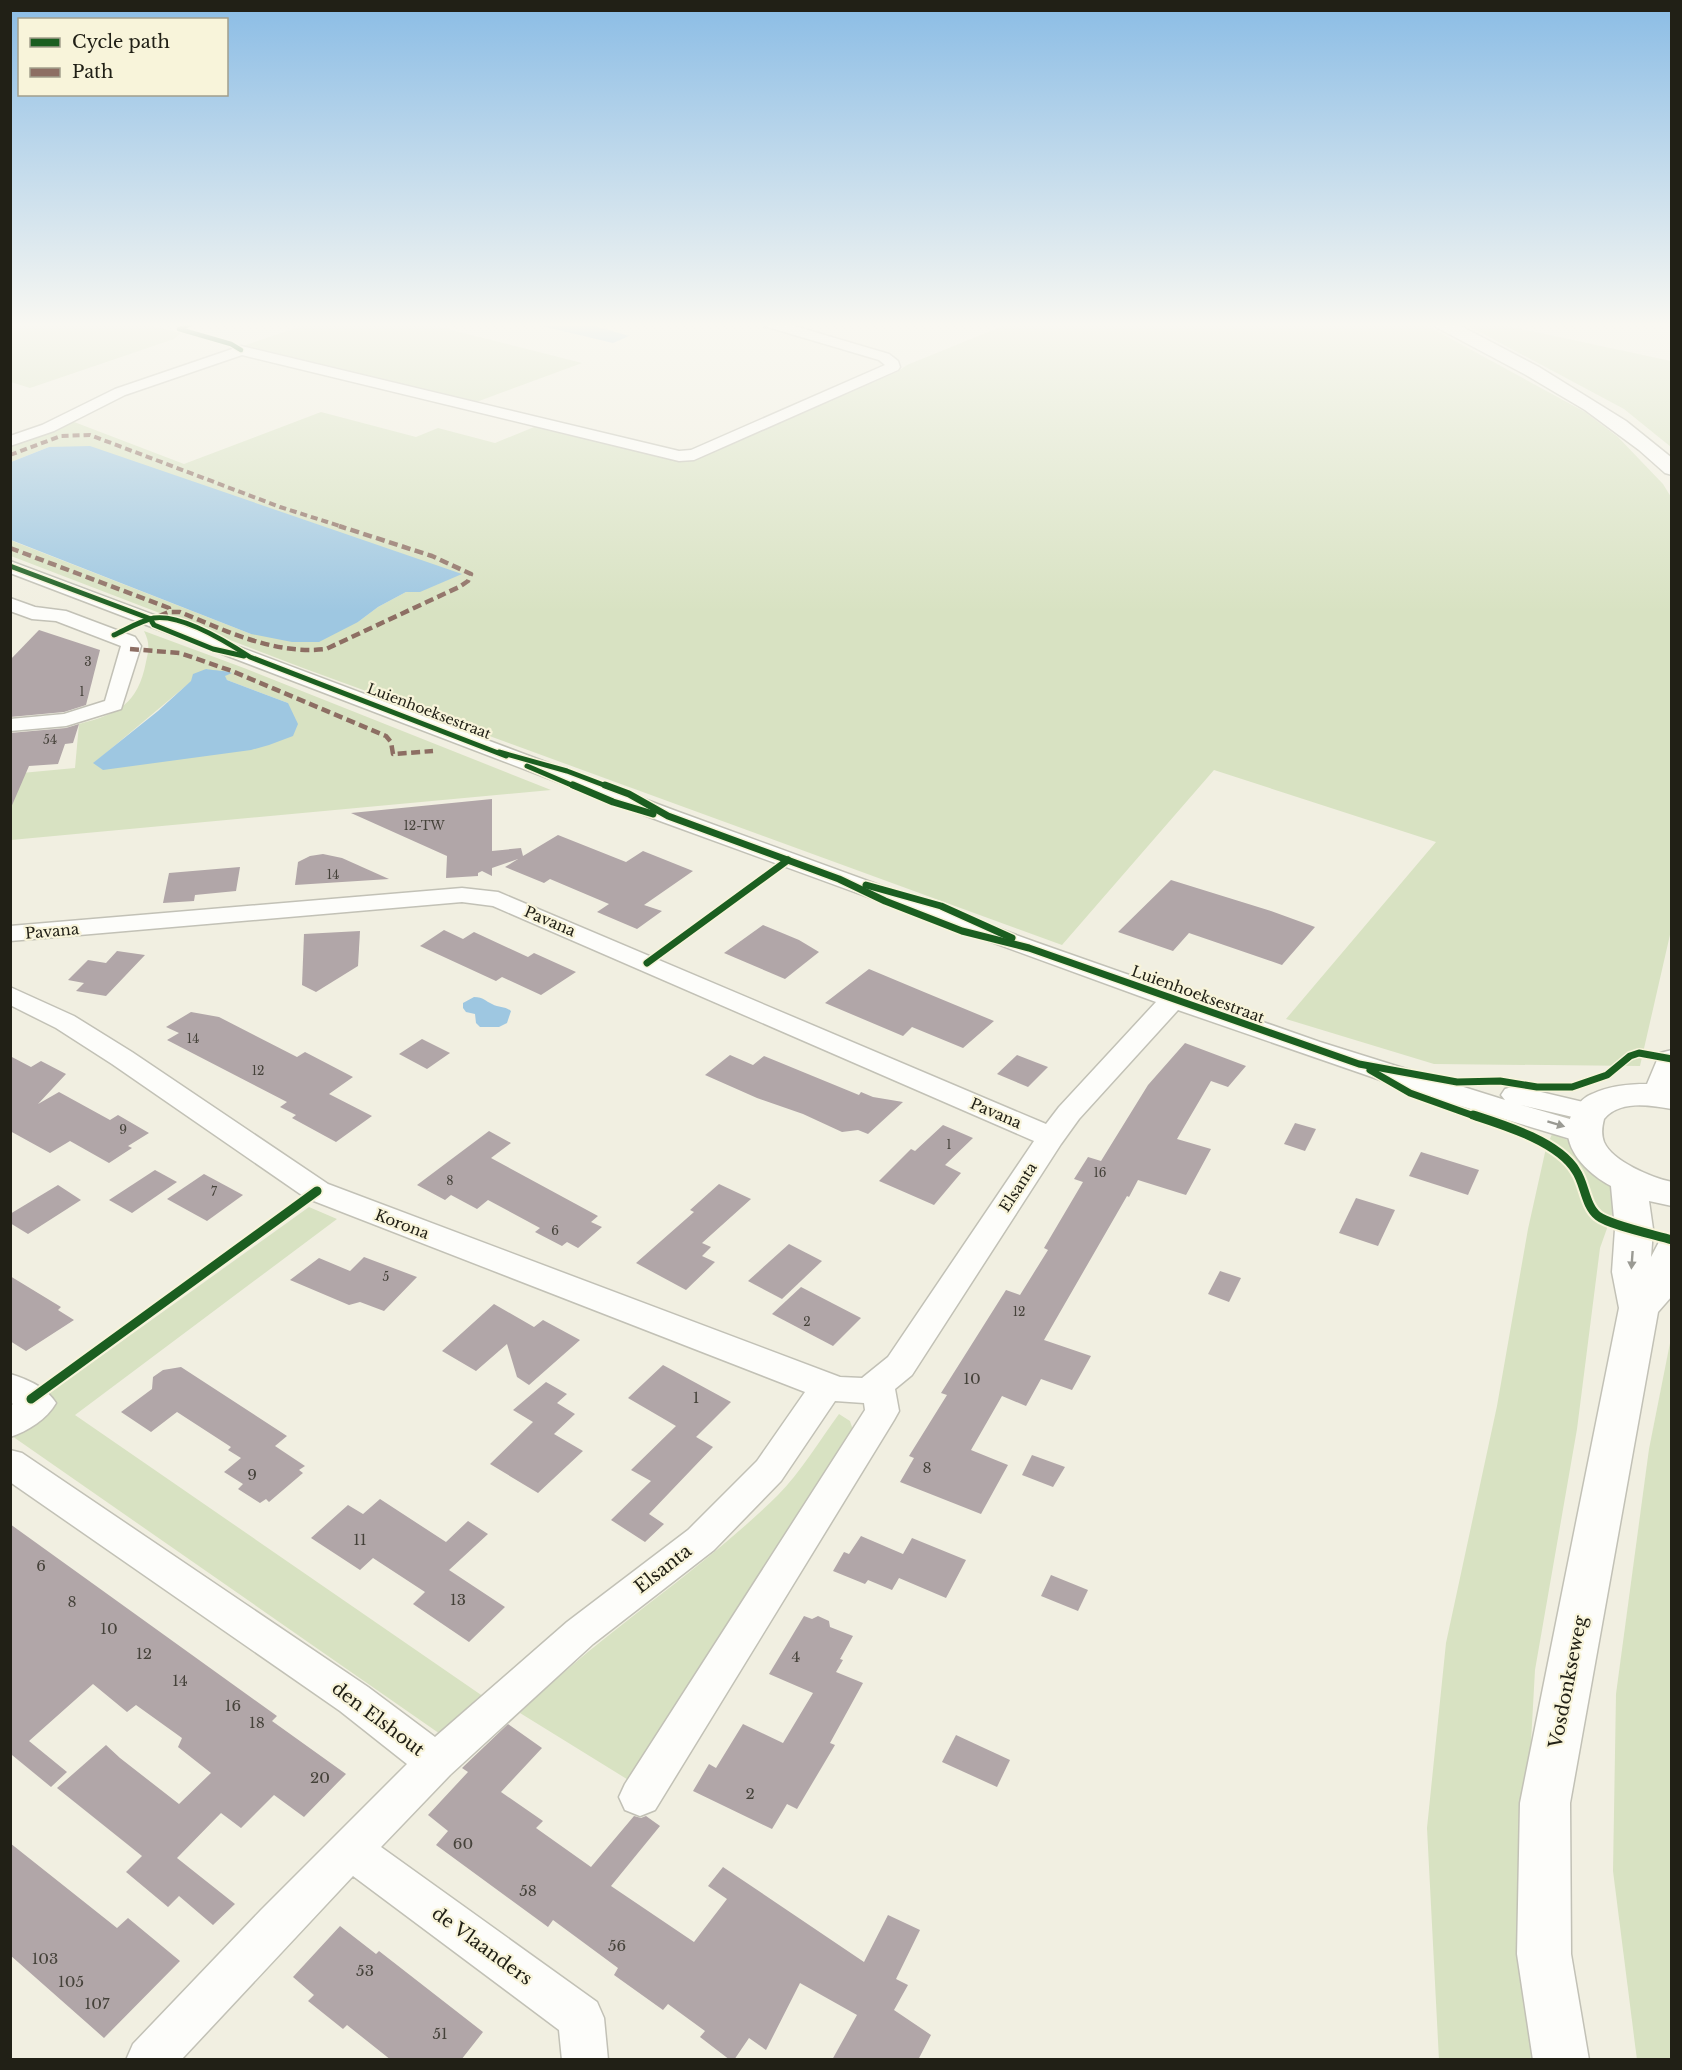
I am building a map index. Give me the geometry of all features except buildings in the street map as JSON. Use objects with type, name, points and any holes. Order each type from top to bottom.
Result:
[{"type":"main road","points":[[1611,420],[1642,442],[1671,470]]},
{"type":"main road","points":[[1671,1060],[1666,1097],[1638,1094],[1618,1096],[1602,1102],[1587,1122],[1591,1150],[1606,1166],[1629,1181],[1671,1194]]},
{"type":"main road","name":"Vosdonkseweg","points":[[1561,2060],[1544,1954],[1545,1803],[1639,1308],[1631,1272],[1634,1229],[1629,1181]]},
{"type":"main road","name":"Vosdonkseweg","points":[[1639,1308],[1662,1281],[1671,1251]]},
{"type":"street","points":[[10,441],[65,420]]},
{"type":"street","points":[[529,420],[680,456],[694,455],[776,420]]},
{"type":"street","name":"Luienhoeksestraat","points":[[10,566],[731,840],[1173,1000],[1434,1089],[1587,1122]]},
{"type":"street","points":[[10,604],[32,613],[59,615],[128,641],[131,646],[114,705],[77,718],[10,725]]},
{"type":"street","name":"Pavana","points":[[23,933],[462,895],[498,899],[1051,1137]]},
{"type":"street","points":[[10,950],[23,933]]},
{"type":"street","name":"Korona","points":[[10,995],[65,1022],[122,1058],[317,1191],[827,1387]]},
{"type":"street","name":"Elsanta","points":[[878,1386],[900,1366],[1069,1113],[1173,1000]]},
{"type":"street","points":[[10,1386],[39,1403],[10,1424]]},
{"type":"street","points":[[640,1797],[882,1412],[878,1386],[853,1392],[827,1387]]},
{"type":"street","name":"Elsanta","points":[[436,1762],[580,1633],[700,1540],[769,1471],[827,1387]]},
{"type":"street","name":"den Elshout","points":[[10,1463],[354,1699],[436,1762],[149,2060]]},
{"type":"street","name":"de Vlaanders","points":[[350,1849],[581,2018],[585,2060]]},
{"type":"green space","points":[[69,420],[184,464],[301,420],[350,420],[416,437],[438,428],[495,443],[539,425],[677,459],[716,449],[785,420],[1595,420],[1618,437],[1663,484],[1671,497],[1672,926],[1640,1066],[1434,1064],[1286,1019],[1436,842],[1214,770],[1062,945],[303,668],[11,556],[10,540],[251,634],[358,622],[378,607],[406,592],[420,592],[49,447],[11,462],[11,446],[65,425]]},
{"type":"green space","points":[[1637,420],[1671,420],[1671,447]]},
{"type":"green space","points":[[144,631],[244,668],[551,790],[11,840],[11,774],[75,768],[79,724],[115,711],[132,697],[138,688],[148,653]],"holes":[[[206,669],[220,673],[227,680],[288,703],[94,763]]]},
{"type":"green space","points":[[1552,1134],[1573,1142],[1620,1192],[1600,1248],[1577,1429],[1535,1670],[1525,1850],[1544,2059],[1439,2060],[1427,1828],[1446,1643],[1497,1406],[1528,1229],[1546,1148]]},
{"type":"green space","points":[[309,1207],[337,1219],[75,1415],[487,1699],[443,1736],[12,1436],[56,1403],[47,1395]]},
{"type":"green space","points":[[1671,1338],[1672,2059],[1637,2060],[1613,1871],[1616,1694],[1649,1449]]},
{"type":"green space","points":[[839,1414],[850,1421],[854,1433],[630,1781],[520,1713],[583,1656],[715,1551],[778,1495],[802,1467]]},
{"type":"water","points":[[90,446],[462,574],[420,592],[406,592],[378,607],[358,622],[319,642],[292,642],[251,634],[11,540],[11,462],[49,447]]},
{"type":"water","points":[[206,669],[232,673],[225,676],[227,680],[288,703],[298,724],[293,736],[251,750],[103,770],[93,763],[158,711],[191,681],[193,674]]},
{"type":"water","points":[[474,997],[482,998],[511,1011],[507,1023],[499,1027],[480,1027],[476,1023],[475,1014],[466,1012],[463,1008],[463,1003]]},
{"type":"marked path","points":[[10,455],[61,436],[90,435],[280,507],[432,556],[471,574],[468,581],[459,587],[326,649],[310,651],[253,642],[180,612],[169,612],[159,616]]},
{"type":"marked path","points":[[10,548],[169,608],[169,612]]},
{"type":"marked path","points":[[130,649],[180,653],[232,671],[386,736],[391,742],[393,754],[433,751]]},
{"type":"cycle path","points":[[10,566],[151,619]]},
{"type":"cycle path","points":[[114,635],[142,622],[158,618],[181,622],[230,644],[250,657],[506,756]]},
{"type":"cycle path","points":[[152,622],[154,625],[213,649],[244,656]]},
{"type":"cycle path","points":[[499,752],[567,771],[629,794],[668,816],[839,879],[885,901],[962,931],[1029,948],[1359,1064],[1457,1082],[1500,1081],[1537,1087],[1572,1087],[1607,1075],[1630,1056],[1639,1053],[1672,1059]]},
{"type":"cycle path","points":[[527,766],[613,802],[653,814]]},
{"type":"cycle path","points":[[647,963],[788,860]]},
{"type":"cycle path","points":[[866,885],[941,906],[1012,938]]},
{"type":"cycle path","points":[[1370,1070],[1410,1093],[1508,1128],[1546,1145],[1563,1156],[1577,1171],[1590,1205],[1599,1218],[1672,1240]]},
{"type":"cycle path","points":[[31,1399],[317,1191]]}]
